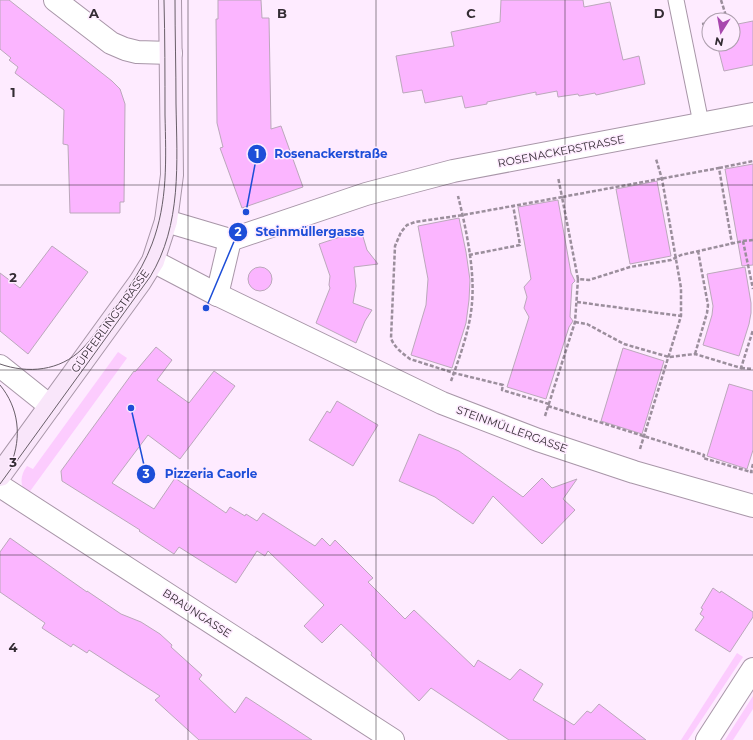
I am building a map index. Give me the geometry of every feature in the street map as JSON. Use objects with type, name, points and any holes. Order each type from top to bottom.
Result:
[{"type":"main road","name":"GÜPFERLINGSTRASSE","points":[[0,475],[140,282],[153,260],[166,221],[172,175],[170,0]]},
{"type":"street","points":[[55,0],[111,43],[137,52],[171,53]]},
{"type":"street","name":"ROSENACKERSTRASSE","points":[[230,240],[366,194],[453,171],[753,114]]},
{"type":"street","points":[[166,221],[230,240],[217,295]]},
{"type":"street","name":"STEINMÜLLERGASSE","points":[[153,260],[217,295],[442,403],[545,443],[634,472],[753,506]]},
{"type":"street","points":[[0,366],[50,406]]},
{"type":"street","name":"BRAUNGASSE","points":[[0,486],[393,740]]},
{"type":"street","points":[[707,740],[753,669]]},
{"type":"lane","points":[[676,0],[701,124]]},
{"type":"path","points":[[721,0],[724,12]]},
{"type":"path","points":[[640,451],[681,316],[681,288],[662,179],[656,159]]},
{"type":"path","points":[[753,160],[662,179],[463,215],[415,222],[408,225],[401,232],[395,246],[391,338],[393,344],[410,359],[454,373],[503,384],[502,390],[704,455],[703,458],[752,472],[753,464]]},
{"type":"path","points":[[718,168],[732,244]]},
{"type":"path","points":[[544,421],[575,322],[578,279],[558,177]]},
{"type":"path","points":[[449,385],[469,322],[473,284],[463,215],[458,196]]},
{"type":"path","points":[[469,255],[520,245],[513,205]]},
{"type":"path","points":[[578,279],[589,280],[630,267],[753,240]]},
{"type":"path","points":[[743,241],[753,289]]},
{"type":"path","points":[[695,354],[708,305],[698,251]]},
{"type":"path","points":[[576,302],[681,316]]},
{"type":"path","points":[[575,322],[587,324],[624,344],[669,357],[695,354],[741,368],[753,369]]},
{"type":"path","points":[[741,368],[753,330]]},
{"type":"shaded area","points":[[118,352],[127,358],[28,494],[23,488],[22,484],[23,473],[27,466],[33,469]]},
{"type":"shaded area","points":[[737,653],[743,657],[688,740],[681,740]]},
{"type":"shaded area","points":[[753,696],[753,709],[733,740],[725,740]]},
{"type":"building","points":[[0,0],[9,0],[112,81],[120,89],[125,104],[124,202],[120,202],[120,213],[70,213],[68,145],[63,144],[64,110],[15,73],[18,67],[9,60],[11,58],[0,49]]},
{"type":"building","points":[[218,0],[261,0],[262,18],[269,18],[271,129],[281,126],[303,187],[242,208],[220,148],[223,147],[217,123],[216,19],[218,19]]},
{"type":"building","points":[[501,0],[583,0],[584,7],[610,2],[623,60],[639,56],[645,84],[596,95],[595,93],[579,96],[578,94],[558,97],[557,91],[536,95],[536,92],[465,108],[462,96],[425,103],[422,90],[403,93],[396,56],[454,46],[451,32],[500,22]]},
{"type":"building","points":[[753,21],[753,65],[724,71],[719,52],[741,52],[741,23]]},
{"type":"building","points":[[753,164],[753,265],[742,266],[725,169]]},
{"type":"building","points":[[657,181],[671,256],[630,264],[616,189]]},
{"type":"building","points":[[558,200],[571,273],[575,281],[572,284],[570,317],[573,321],[569,327],[546,399],[507,387],[529,317],[524,308],[527,297],[524,287],[531,279],[518,207]]},
{"type":"building","points":[[459,218],[470,280],[466,323],[452,368],[411,355],[426,305],[428,279],[418,226]]},
{"type":"building","points":[[361,230],[367,250],[378,264],[354,267],[356,286],[353,303],[372,310],[365,321],[356,343],[316,323],[330,288],[330,276],[319,244]]},
{"type":"building","points":[[52,246],[88,272],[28,354],[0,331],[0,273],[20,288]]},
{"type":"building","points":[[260,267],[269,270],[272,279],[269,288],[260,291],[251,288],[248,279],[251,270]]},
{"type":"building","points":[[745,267],[751,303],[751,313],[739,356],[703,345],[712,315],[713,306],[707,274]]},
{"type":"building","points":[[156,347],[172,360],[157,380],[189,403],[214,371],[235,386],[180,459],[148,435],[112,483],[154,509],[175,478],[226,513],[230,507],[257,521],[263,513],[315,546],[322,538],[330,546],[335,540],[373,578],[368,582],[405,619],[414,610],[474,667],[478,660],[510,680],[520,669],[543,684],[533,700],[574,725],[587,711],[591,713],[599,704],[646,740],[509,740],[431,688],[419,701],[341,624],[322,643],[304,626],[324,605],[268,551],[265,556],[257,551],[236,583],[179,547],[174,554],[139,531],[140,530],[62,481],[61,471],[134,371],[135,372]]},
{"type":"building","points":[[623,348],[664,361],[642,434],[601,421]]},
{"type":"building","points":[[729,384],[753,391],[753,450],[747,469],[707,456]]},
{"type":"building","points":[[337,401],[378,425],[353,466],[309,440],[327,411],[330,413]]},
{"type":"building","points":[[419,434],[459,451],[523,497],[542,478],[552,488],[577,479],[563,499],[575,510],[542,544],[493,496],[473,524],[435,497],[399,481]]},
{"type":"building","points":[[10,538],[121,614],[141,622],[160,634],[172,645],[171,647],[202,675],[199,679],[235,713],[246,697],[312,740],[199,740],[155,700],[160,696],[89,650],[87,653],[73,644],[71,647],[42,628],[45,623],[0,592],[0,552]]},
{"type":"building","points":[[713,588],[720,593],[721,591],[753,612],[753,617],[730,652],[695,630],[704,617],[700,614],[703,609],[701,608]]},
{"type":"tram line","points":[[0,364],[22,369],[43,368],[54,366],[73,356],[89,342],[135,278],[147,256],[161,212],[165,180],[164,0]]},
{"type":"tram line","points":[[0,484],[150,277],[168,236],[173,215],[177,171],[175,0]]},
{"type":"tram line","points":[[0,385],[11,403],[17,423],[17,444],[11,464]]},
{"type":"place","name":"Rosenackerstraße","points":[[246,212]]},
{"type":"place","name":"Steinmüllergasse","points":[[206,308]]},
{"type":"place","name":"Pizzeria Caorle","points":[[131,408]]}]
